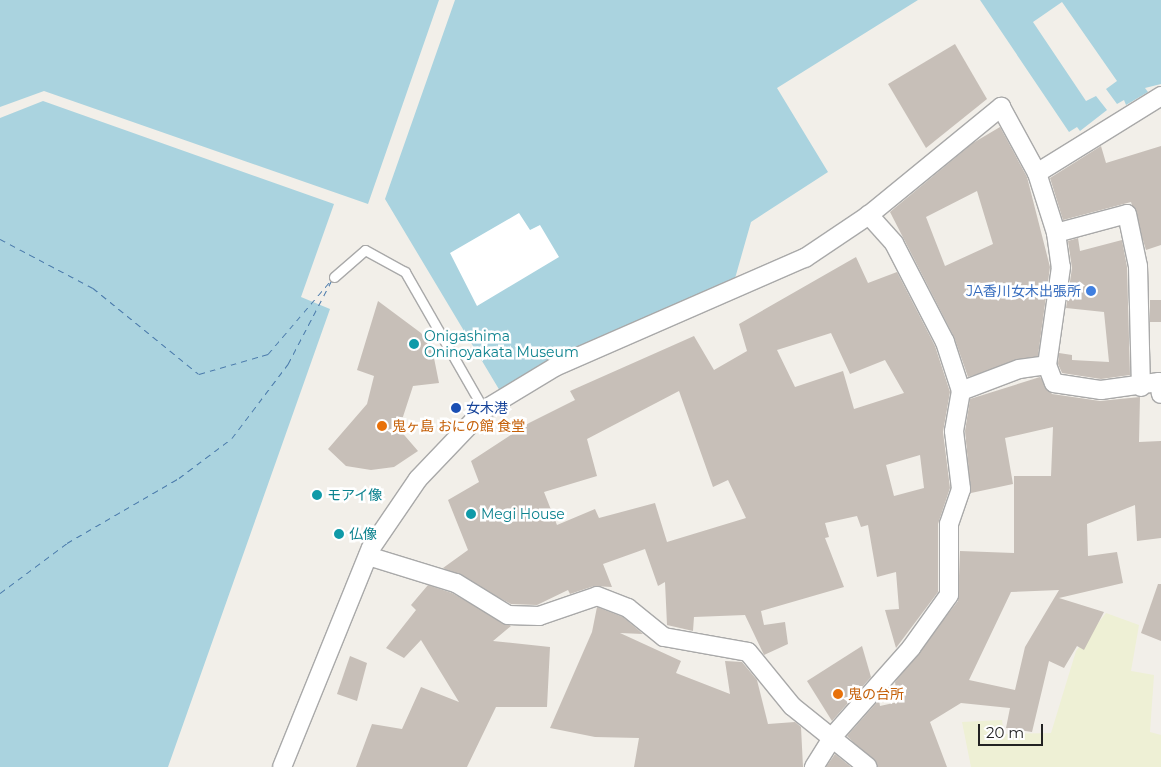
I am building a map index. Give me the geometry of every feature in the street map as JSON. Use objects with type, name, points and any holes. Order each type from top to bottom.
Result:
[{"type":"street","points":[[1037,173],[1161,96]]},
{"type":"street","points":[[282,767],[368,556],[408,492],[484,410],[555,367],[805,258],[869,215],[1001,107],[1037,173],[1056,234],[1061,267],[1047,365],[1054,383],[1066,388],[1141,387],[1159,382],[1161,394]]},
{"type":"street","points":[[1056,234],[1127,214],[1138,266],[1141,387]]},
{"type":"street","points":[[814,767],[833,736],[911,648],[948,595],[949,524],[961,489],[954,431],[961,391],[946,342],[894,242],[869,215]]},
{"type":"street","points":[[961,391],[1020,369],[1047,365]]},
{"type":"street","points":[[368,556],[456,582],[508,615],[539,616],[597,596],[628,608],[664,637],[748,652],[792,706],[833,736],[868,767]]},
{"type":"lane","points":[[334,277],[365,250],[404,272],[484,410]]},
{"type":"green space","points":[[1106,613],[1139,625],[1131,671],[1154,675],[1150,732],[1161,735],[1161,767],[971,767],[962,722],[1002,720],[1004,734],[1051,733],[1076,651]]},
{"type":"water","points":[[0,0],[439,0],[368,204],[44,91],[0,107]]},
{"type":"water","points":[[455,0],[918,0],[777,88],[828,172],[751,222],[732,289],[503,396],[385,199]]},
{"type":"water","points":[[980,0],[1161,0],[1161,84],[1145,88],[1148,92],[1126,105],[1124,100],[1117,104],[1106,89],[1117,81],[1062,2],[1033,22],[1086,101],[1096,96],[1107,110],[1080,131],[1077,127],[1069,132]]},
{"type":"water","points":[[43,101],[334,204],[301,297],[330,309],[168,767],[0,767],[0,118]]},
{"type":"pier","points":[[519,213],[530,230],[540,225],[559,257],[477,306],[450,253]]},
{"type":"building","points":[[955,44],[987,99],[926,148],[888,84]]},
{"type":"building","points":[[1000,127],[1027,177],[1050,267],[1038,356],[968,377],[954,337],[890,212],[973,143]],"holes":[[[977,191],[993,244],[945,266],[926,217]]]},
{"type":"building","points":[[1101,146],[1106,163],[1161,146],[1161,245],[1146,250],[1131,202],[1063,220],[1050,178]]},
{"type":"building","points":[[1078,238],[1080,251],[1122,240],[1127,267],[1130,375],[1101,379],[1062,373],[1058,364],[1059,353],[1072,355],[1072,360],[1109,362],[1104,312],[1066,308],[1072,268],[1068,241]]},
{"type":"building","points":[[856,257],[868,283],[897,272],[935,346],[950,392],[943,432],[950,488],[938,524],[938,592],[896,648],[885,610],[899,609],[896,572],[877,577],[868,525],[861,527],[857,516],[825,523],[829,537],[825,538],[844,587],[761,611],[764,625],[785,622],[788,644],[764,655],[745,615],[694,617],[693,631],[667,625],[665,582],[658,586],[645,549],[603,564],[612,587],[594,586],[570,594],[568,590],[537,605],[511,604],[443,568],[468,550],[448,500],[479,482],[471,461],[529,423],[575,400],[570,391],[694,336],[714,370],[747,351],[739,324]],"holes":[[[831,333],[850,374],[885,360],[904,393],[854,409],[843,371],[795,387],[777,350]],[[679,391],[713,487],[728,480],[746,518],[667,542],[655,503],[599,518],[595,509],[557,525],[544,492],[597,476],[587,439]],[[920,455],[924,488],[894,496],[886,465]]]},
{"type":"building","points":[[1150,300],[1161,300],[1161,322],[1150,322]]},
{"type":"building","points":[[378,301],[421,333],[433,353],[439,383],[413,386],[399,429],[418,451],[394,467],[371,470],[346,466],[328,449],[367,404],[374,376],[357,370]]},
{"type":"building","points":[[1040,377],[1052,394],[1100,401],[1140,397],[1139,442],[1161,441],[1161,538],[1137,541],[1135,505],[1087,524],[1088,556],[1117,552],[1123,583],[1059,598],[1104,612],[1084,650],[1077,646],[1064,668],[1049,661],[1032,732],[1006,728],[1010,708],[961,703],[930,722],[947,767],[878,767],[847,736],[879,700],[880,706],[898,702],[895,682],[958,601],[960,551],[1014,553],[1014,476],[1051,476],[1053,427],[1005,438],[1013,484],[971,493],[965,431],[970,399]],"holes":[[[1059,590],[1025,647],[1015,690],[969,680],[1011,592]]]},
{"type":"building","points":[[1158,584],[1161,584],[1161,641],[1141,633]]},
{"type":"building","points":[[428,585],[452,593],[511,626],[493,641],[550,647],[547,707],[496,707],[467,767],[356,767],[372,724],[402,729],[421,687],[459,702],[421,640],[404,658],[386,648],[416,610],[411,605]]},
{"type":"building","points":[[597,607],[623,617],[643,634],[620,633],[681,661],[676,673],[730,694],[725,661],[742,662],[757,680],[768,724],[795,722],[801,727],[803,767],[634,767],[639,738],[595,737],[550,728],[592,632]]},
{"type":"building","points":[[862,646],[871,677],[832,721],[807,681]]},
{"type":"building","points":[[350,656],[367,663],[357,701],[337,694]]},
{"type":"building","points":[[835,754],[851,767],[826,767]]},
{"type":"ferry route","points":[[0,239],[93,288],[199,374],[268,354],[332,279]]},
{"type":"ferry route","points":[[0,593],[67,543],[179,478],[232,438],[288,364],[332,280]]},
{"type":"place","name":"JA香川女木出張所","points":[[1091,291]]},
{"type":"place","name":"Onigashima Oninoyakata Museum","points":[[414,344]]},
{"type":"place","name":"女木港","points":[[456,408]]},
{"type":"place","name":"鬼ヶ島 おにの館 食堂","points":[[382,426]]},
{"type":"place","name":"モアイ像","points":[[317,495]]},
{"type":"place","name":"Megi House","points":[[471,514]]},
{"type":"place","name":"仏像","points":[[339,534]]},
{"type":"place","name":"鬼の台所","points":[[838,694]]}]
